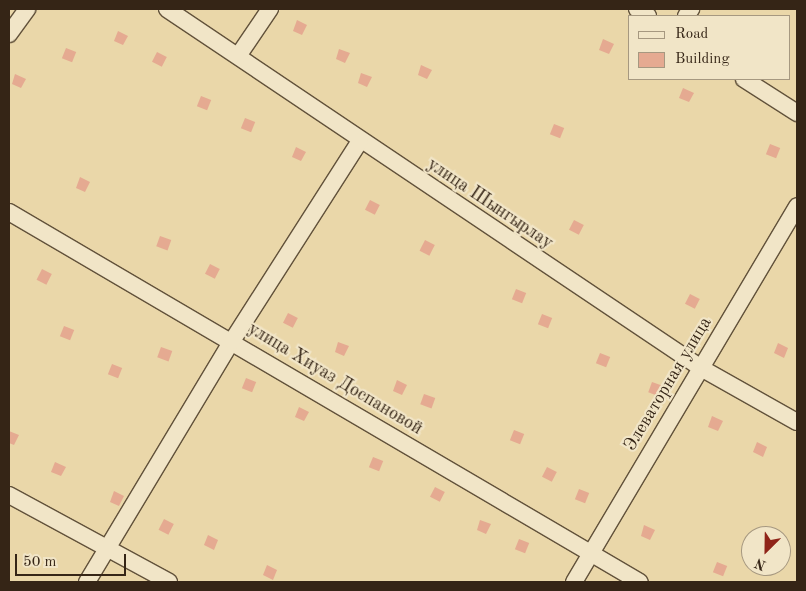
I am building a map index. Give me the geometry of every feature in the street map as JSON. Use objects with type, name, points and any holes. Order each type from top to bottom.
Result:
[{"type":"street","points":[[9,34],[26,9]]},
{"type":"street","name":"улица Шынгырлау","points":[[167,9],[701,368],[797,422]]},
{"type":"street","points":[[238,56],[270,9]]},
{"type":"street","points":[[746,80],[797,113]]},
{"type":"street","points":[[87,582],[232,341],[360,140]]},
{"type":"street","name":"Элеваторная улица","points":[[574,582],[797,206]]},
{"type":"street","name":"улица Хиуаз Доспановой","points":[[9,212],[232,341],[590,555],[640,582]]},
{"type":"street","points":[[9,495],[169,582]]},
{"type":"building","points":[[297,20],[307,25],[302,35],[293,31]]},
{"type":"building","points":[[118,31],[128,36],[123,45],[114,41]]},
{"type":"building","points":[[603,39],[614,44],[609,54],[599,50]]},
{"type":"building","points":[[66,48],[76,52],[72,62],[62,58]]},
{"type":"building","points":[[339,49],[350,53],[345,63],[336,59]]},
{"type":"building","points":[[157,52],[167,57],[162,67],[152,62]]},
{"type":"building","points":[[421,65],[432,70],[427,79],[418,75]]},
{"type":"building","points":[[361,73],[372,77],[367,87],[358,83]]},
{"type":"building","points":[[15,74],[26,79],[21,88],[12,84]]},
{"type":"building","points":[[683,88],[694,93],[689,102],[679,98]]},
{"type":"building","points":[[201,96],[211,100],[207,110],[197,106]]},
{"type":"building","points":[[245,118],[255,122],[251,132],[241,128]]},
{"type":"building","points":[[554,124],[564,128],[560,138],[550,134]]},
{"type":"building","points":[[770,144],[780,148],[776,158],[766,154]]},
{"type":"building","points":[[296,147],[306,152],[301,161],[292,157]]},
{"type":"building","points":[[80,177],[90,182],[85,192],[76,188]]},
{"type":"building","points":[[370,200],[380,205],[375,215],[365,210]]},
{"type":"building","points":[[574,220],[584,225],[579,235],[569,230]]},
{"type":"building","points":[[160,236],[171,240],[168,250],[156,246]]},
{"type":"building","points":[[425,240],[435,245],[429,256],[420,251]]},
{"type":"building","points":[[210,264],[220,269],[215,279],[205,274]]},
{"type":"building","points":[[42,269],[52,274],[46,285],[37,280]]},
{"type":"building","points":[[516,289],[526,293],[522,303],[512,299]]},
{"type":"building","points":[[690,294],[700,299],[695,309],[685,304]]},
{"type":"building","points":[[288,313],[298,318],[293,328],[283,323]]},
{"type":"building","points":[[542,314],[552,318],[548,328],[538,324]]},
{"type":"building","points":[[64,326],[74,330],[70,340],[60,336]]},
{"type":"building","points":[[338,342],[349,346],[344,356],[335,352]]},
{"type":"building","points":[[778,343],[788,348],[784,358],[774,353]]},
{"type":"building","points":[[161,347],[172,351],[169,361],[157,357]]},
{"type":"building","points":[[600,353],[610,357],[606,367],[596,363]]},
{"type":"building","points":[[112,364],[122,368],[118,378],[108,374]]},
{"type":"building","points":[[246,378],[256,382],[252,392],[242,388]]},
{"type":"building","points":[[397,380],[407,385],[402,395],[393,391]]},
{"type":"building","points":[[652,382],[663,386],[660,396],[648,392]]},
{"type":"building","points":[[424,394],[435,398],[432,408],[420,404]]},
{"type":"building","points":[[299,407],[309,412],[304,421],[295,417]]},
{"type":"building","points":[[712,416],[723,421],[718,431],[708,427]]},
{"type":"building","points":[[514,430],[524,434],[520,444],[510,440]]},
{"type":"building","points":[[9,431],[19,435],[14,445],[9,443]]},
{"type":"building","points":[[757,442],[767,447],[763,457],[753,452]]},
{"type":"building","points":[[373,457],[383,461],[379,471],[369,467]]},
{"type":"building","points":[[55,462],[66,467],[61,476],[51,472]]},
{"type":"building","points":[[547,467],[557,472],[552,482],[542,477]]},
{"type":"building","points":[[435,487],[445,492],[440,502],[430,497]]},
{"type":"building","points":[[579,489],[589,493],[585,503],[575,499]]},
{"type":"building","points":[[114,491],[124,496],[119,506],[110,502]]},
{"type":"building","points":[[164,519],[174,524],[168,535],[159,530]]},
{"type":"building","points":[[480,520],[491,524],[486,534],[477,530]]},
{"type":"building","points":[[644,525],[655,530],[650,540],[641,536]]},
{"type":"building","points":[[208,535],[218,540],[214,550],[204,545]]},
{"type":"building","points":[[519,539],[529,543],[525,553],[515,549]]},
{"type":"building","points":[[717,562],[727,566],[723,576],[713,572]]},
{"type":"building","points":[[267,565],[277,570],[273,580],[263,575]]}]
